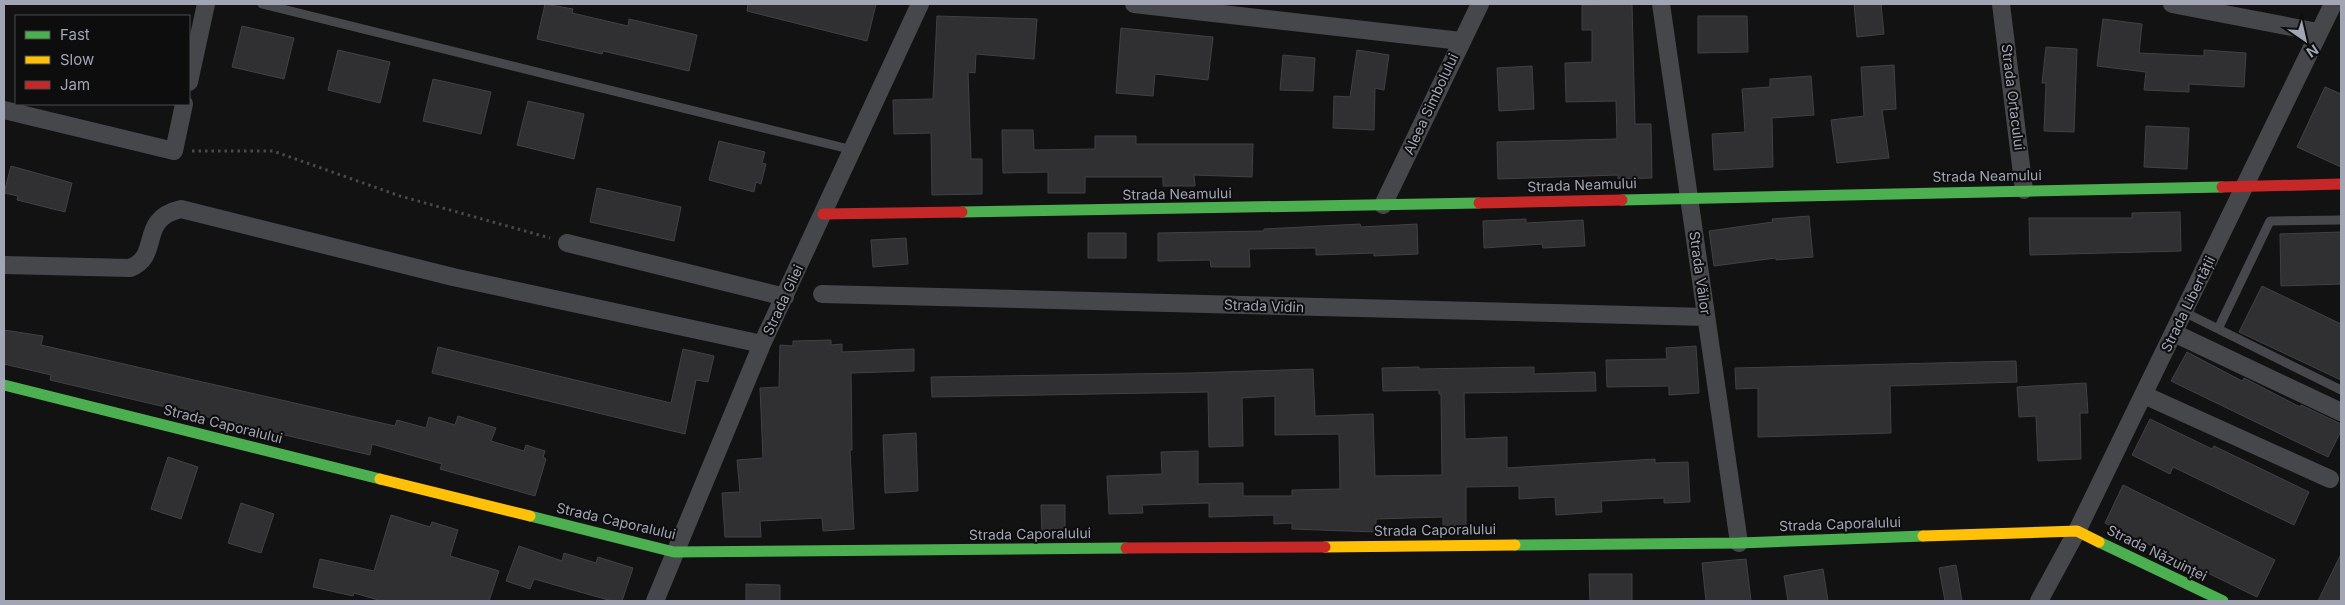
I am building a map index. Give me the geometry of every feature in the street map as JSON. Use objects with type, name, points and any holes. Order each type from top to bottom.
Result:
[{"type":"street","points":[[190,77],[206,4]]},
{"type":"street","name":"Strada Gliei","points":[[654,601],[762,344],[920,4]]},
{"type":"street","points":[[1134,4],[1461,41]]},
{"type":"street","name":"Aleea Simbolului","points":[[1383,206],[1480,4]]},
{"type":"street","name":"Strada Văilor","points":[[1661,4],[1739,542]]},
{"type":"street","name":"Strada Ortacului","points":[[2001,4],[2024,190]]},
{"type":"street","points":[[2172,4],[2318,32]]},
{"type":"street","name":"Strada Libertății","points":[[2039,601],[2078,531],[2333,4]]},
{"type":"street","points":[[4,110],[174,151],[184,105]]},
{"type":"street","name":"Strada Neamului","points":[[823,214],[1383,206],[1688,197],[2341,184]]},
{"type":"street","points":[[4,265],[130,268],[140,265],[158,220],[168,212],[181,209],[453,277],[762,344]]},
{"type":"street","points":[[567,243],[785,297]]},
{"type":"street","name":"Strada Vidin","points":[[822,294],[1706,317]]},
{"type":"street","points":[[2174,333],[2341,412]]},
{"type":"street","name":"Strada Caporalului","points":[[4,385],[674,552],[1739,542],[2078,531]]},
{"type":"street","points":[[2144,395],[2330,479]]},
{"type":"street","name":"Strada Năzuinței","points":[[2078,531],[2223,601]]},
{"type":"lane","points":[[262,4],[853,150]]},
{"type":"lane","points":[[2218,329],[2270,222],[2341,220]]},
{"type":"lane","points":[[2184,312],[2341,390]]},
{"type":"path","points":[[174,151],[273,151],[400,196],[567,243]]},
{"type":"building","points":[[545,4],[573,9],[572,13],[628,26],[629,19],[697,35],[689,71],[603,51],[602,54],[537,39]]},
{"type":"building","points":[[748,4],[876,4],[867,41],[747,11]]},
{"type":"building","points":[[1632,4],[1635,124],[1651,124],[1652,178],[1618,179],[1618,175],[1498,179],[1497,142],[1617,139],[1616,101],[1566,102],[1565,63],[1592,62],[1592,30],[1582,30],[1582,5]]},
{"type":"building","points":[[1854,4],[1881,4],[1884,34],[1857,37]]},
{"type":"building","points":[[937,16],[1037,19],[1034,59],[976,54],[975,73],[968,72],[971,159],[982,159],[982,194],[932,195],[931,133],[894,134],[893,100],[933,99]]},
{"type":"building","points":[[1698,16],[1747,16],[1748,52],[1698,53]]},
{"type":"building","points":[[2103,19],[2142,24],[2139,53],[2204,56],[2204,50],[2246,53],[2244,87],[2189,84],[2189,92],[2144,90],[2146,72],[2097,66]]},
{"type":"building","points":[[242,26],[294,38],[284,79],[232,67]]},
{"type":"building","points":[[1121,28],[1213,37],[1208,80],[1155,74],[1153,96],[1116,93]]},
{"type":"building","points":[[2046,47],[2077,49],[2074,132],[2044,131],[2046,83],[2042,83]]},
{"type":"building","points":[[338,50],[390,62],[380,103],[328,90]]},
{"type":"building","points":[[1357,50],[1389,55],[1384,90],[1375,88],[1374,130],[1333,128],[1334,96],[1350,97]]},
{"type":"building","points":[[1283,55],[1315,58],[1313,91],[1280,90]]},
{"type":"building","points":[[1894,65],[1896,109],[1882,110],[1889,158],[1837,163],[1831,120],[1864,116],[1861,67]]},
{"type":"building","points":[[1532,66],[1534,109],[1499,111],[1497,68]]},
{"type":"building","points":[[1811,76],[1814,115],[1772,118],[1773,167],[1714,170],[1712,134],[1745,132],[1742,89],[1770,87],[1770,79]]},
{"type":"building","points":[[433,79],[491,92],[481,134],[423,121]]},
{"type":"building","points":[[2325,87],[2341,94],[2341,167],[2297,147]]},
{"type":"building","points":[[528,101],[584,114],[574,159],[517,145]]},
{"type":"building","points":[[2146,126],[2189,128],[2187,169],[2144,167]]},
{"type":"building","points":[[1002,130],[1033,130],[1034,150],[1095,149],[1095,136],[1136,136],[1136,144],[1253,144],[1252,177],[1194,175],[1195,186],[1163,186],[1163,177],[1085,177],[1085,193],[1048,193],[1048,172],[1003,173]]},
{"type":"building","points":[[719,141],[765,152],[762,163],[766,164],[761,184],[756,182],[754,192],[709,180]]},
{"type":"building","points":[[11,166],[72,183],[65,212],[17,200],[18,196],[4,193]]},
{"type":"building","points":[[597,188],[681,207],[674,241],[590,222]]},
{"type":"building","points":[[2180,212],[2181,251],[2030,255],[2029,218],[2132,218],[2132,213]]},
{"type":"building","points":[[1809,216],[1813,257],[1776,260],[1776,258],[1714,266],[1709,231],[1773,222],[1772,219]]},
{"type":"building","points":[[1526,219],[1526,223],[1583,220],[1585,246],[1543,248],[1542,244],[1484,248],[1483,221]]},
{"type":"building","points":[[1360,224],[1361,227],[1417,224],[1418,254],[1374,256],[1374,253],[1316,255],[1316,248],[1249,249],[1250,267],[1211,267],[1210,260],[1158,261],[1158,233],[1264,231],[1264,229]]},
{"type":"building","points":[[2341,232],[2341,284],[2281,286],[2280,234]]},
{"type":"building","points":[[1088,233],[1126,233],[1126,258],[1088,258]]},
{"type":"building","points":[[906,238],[908,264],[873,267],[871,240]]},
{"type":"building","points":[[2262,286],[2341,324],[2341,380],[2239,332]]},
{"type":"building","points":[[4,330],[43,336],[41,345],[395,426],[397,420],[426,428],[429,417],[455,425],[458,416],[496,428],[491,441],[524,451],[526,445],[545,451],[543,457],[546,459],[535,496],[440,469],[442,464],[372,444],[370,455],[50,380],[51,375],[4,364]]},
{"type":"building","points":[[831,340],[831,345],[842,344],[842,352],[914,349],[914,371],[851,373],[852,450],[850,450],[854,529],[823,531],[822,518],[760,521],[761,537],[725,537],[722,493],[740,492],[737,460],[763,458],[760,388],[779,387],[780,345],[793,346],[793,341]]},
{"type":"building","points":[[1696,346],[1699,393],[1669,395],[1669,386],[1607,387],[1606,360],[1667,359],[1666,348]]},
{"type":"building","points":[[438,347],[671,403],[683,349],[714,356],[708,382],[696,380],[685,434],[432,373]]},
{"type":"building","points":[[2187,352],[2242,381],[2244,378],[2300,407],[2301,405],[2341,424],[2341,431],[2328,457],[2171,381]]},
{"type":"building","points":[[2016,361],[2017,382],[1890,386],[1891,433],[1758,437],[1758,388],[1736,389],[1735,368]]},
{"type":"building","points":[[1419,367],[1419,369],[1534,367],[1534,374],[1595,372],[1596,391],[1464,393],[1465,439],[1507,437],[1507,468],[1655,459],[1655,463],[1688,462],[1690,502],[1664,503],[1664,498],[1601,501],[1602,512],[1556,515],[1555,497],[1519,499],[1519,486],[1466,487],[1466,526],[1443,526],[1443,517],[1376,519],[1376,532],[1292,529],[1292,523],[1274,524],[1274,515],[1209,517],[1209,503],[1142,505],[1143,513],[1109,514],[1107,476],[1162,474],[1161,452],[1198,451],[1198,484],[1243,483],[1243,496],[1292,496],[1292,490],[1340,489],[1339,434],[1275,435],[1275,396],[1242,398],[1243,446],[1209,447],[1208,392],[932,397],[931,377],[1313,369],[1315,416],[1373,414],[1375,476],[1442,475],[1441,394],[1439,394],[1439,390],[1383,391],[1382,368]]},
{"type":"building","points":[[2086,383],[2088,413],[2080,413],[2081,459],[2038,461],[2036,416],[2019,417],[2017,387]]},
{"type":"building","points":[[2150,419],[2212,449],[2214,446],[2309,492],[2294,525],[2173,467],[2170,474],[2132,455]]},
{"type":"building","points":[[916,433],[918,491],[885,493],[883,435]]},
{"type":"building","points":[[168,457],[198,467],[181,519],[151,509]]},
{"type":"building","points":[[2123,485],[2275,560],[2257,597],[2105,523]]},
{"type":"building","points":[[241,503],[274,514],[261,553],[228,543]]},
{"type":"building","points":[[1041,505],[1065,505],[1065,534],[1042,535]]},
{"type":"building","points":[[391,515],[430,527],[432,522],[458,530],[450,556],[499,571],[489,601],[382,601],[354,593],[353,596],[313,587],[320,559],[374,571]]},
{"type":"building","points":[[519,546],[562,561],[564,553],[596,563],[598,557],[633,568],[622,601],[612,601],[534,579],[530,589],[506,581]]},
{"type":"building","points":[[2341,554],[2341,601],[2318,601]]},
{"type":"building","points":[[1746,559],[1751,601],[1706,601],[1702,563]]},
{"type":"building","points":[[1956,565],[1962,601],[1945,601],[1939,568]]},
{"type":"building","points":[[1823,569],[1828,601],[1788,601],[1784,576]]},
{"type":"building","points":[[1589,574],[1632,574],[1632,601],[1590,601]]},
{"type":"building","points":[[746,584],[780,585],[780,601],[746,601]]},
{"type":"traffic: fast","points":[[1622,200],[2222,187]]},
{"type":"traffic: fast","points":[[962,212],[1479,203]]},
{"type":"traffic: fast","points":[[4,385],[380,479]]},
{"type":"traffic: fast","points":[[530,516],[674,552],[1126,548]]},
{"type":"traffic: fast","points":[[1515,545],[1739,543],[1923,536]]},
{"type":"traffic: fast","points":[[2099,542],[2223,601]]},
{"type":"traffic: slow","points":[[380,479],[530,516]]},
{"type":"traffic: slow","points":[[1923,536],[2077,531],[2099,542]]},
{"type":"traffic: slow","points":[[1325,547],[1515,545]]},
{"type":"traffic: jam","points":[[2222,187],[2341,184]]},
{"type":"traffic: jam","points":[[1479,203],[1622,200]]},
{"type":"traffic: jam","points":[[823,214],[962,212]]},
{"type":"traffic: jam","points":[[1126,548],[1325,547]]}]
